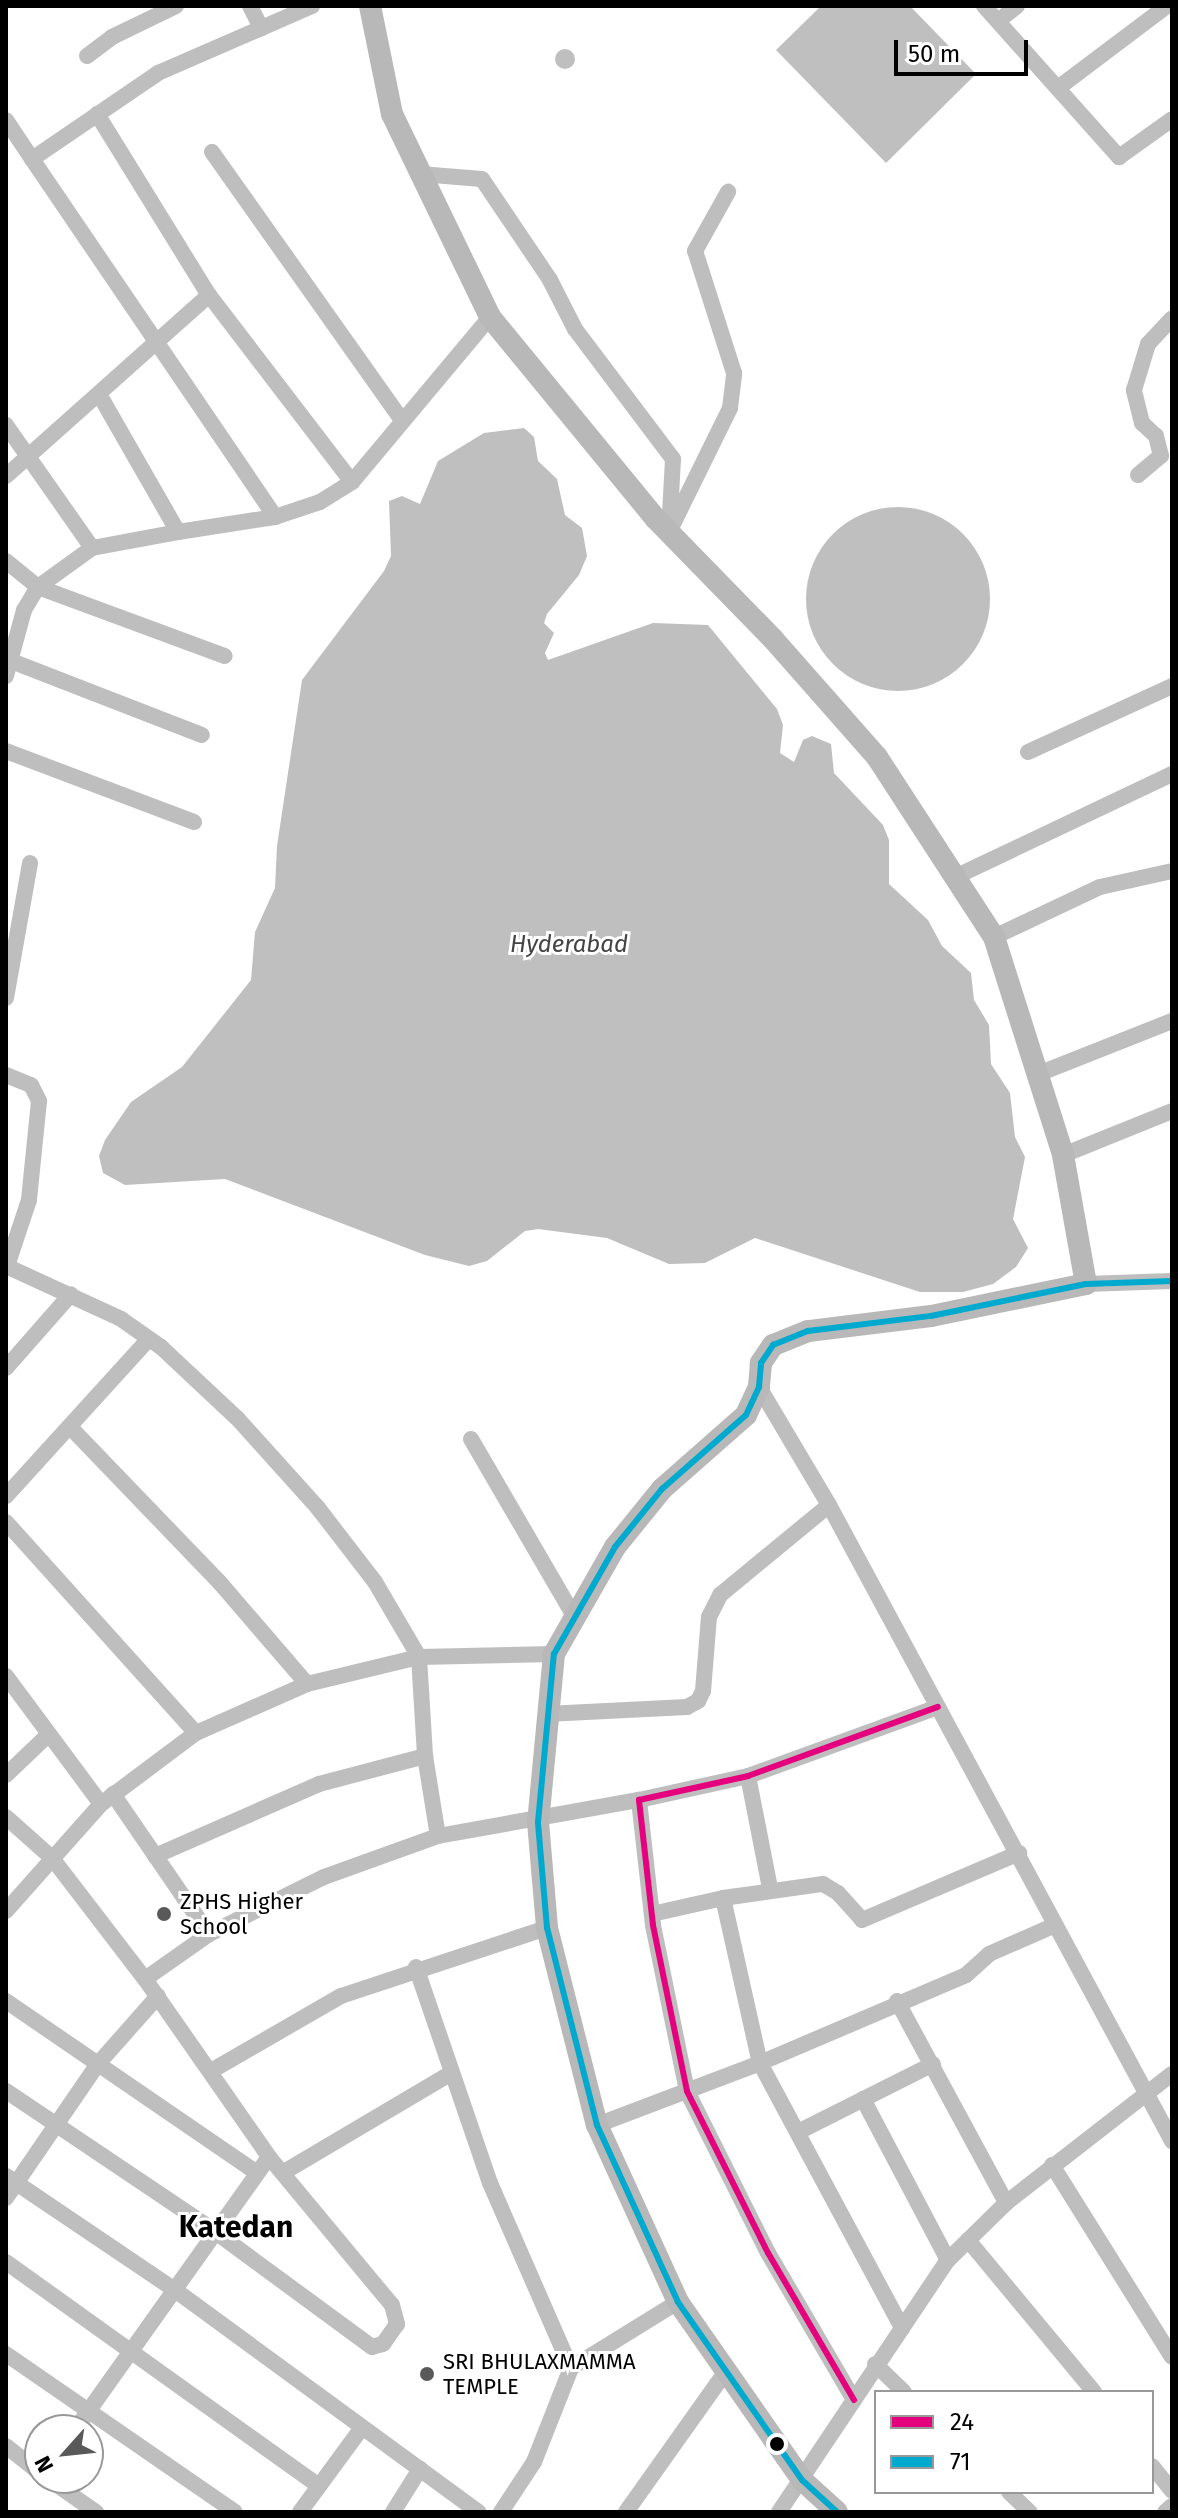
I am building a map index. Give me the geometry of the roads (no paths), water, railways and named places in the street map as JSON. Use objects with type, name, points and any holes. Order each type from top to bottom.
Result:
[{"type":"street","points":[[87,56],[112,37],[176,6]]},
{"type":"street","points":[[250,6],[261,28]]},
{"type":"street","points":[[32,159],[158,73],[312,6]]},
{"type":"street","points":[[370,6],[392,114],[490,317],[669,533],[773,639],[877,757],[994,937],[1063,1155],[1086,1284]]},
{"type":"street","points":[[984,6],[1119,157],[1172,119]]},
{"type":"street","points":[[998,21],[1017,6]]},
{"type":"street","points":[[1058,88],[1167,6]]},
{"type":"street","points":[[97,114],[209,295],[352,482]]},
{"type":"street","points":[[6,120],[275,517]]},
{"type":"street","points":[[212,152],[401,419]]},
{"type":"street","points":[[420,174],[482,179],[550,280],[575,329],[673,459],[669,533]]},
{"type":"street","points":[[669,533],[730,408],[734,373],[695,251],[728,192]]},
{"type":"street","points":[[6,476],[209,295]]},
{"type":"street","points":[[202,735],[7,665],[24,610],[38,587],[92,548],[275,517],[320,502],[352,482],[401,419],[490,317]]},
{"type":"street","points":[[1138,475],[1161,456],[1156,436],[1142,423],[1134,390],[1148,344],[1172,318]]},
{"type":"street","points":[[99,394],[178,532]]},
{"type":"street","points":[[6,425],[31,455],[92,548]]},
{"type":"street","points":[[6,561],[38,587],[225,656]]},
{"type":"street","points":[[1028,752],[1172,686]]},
{"type":"street","points":[[6,751],[194,822]]},
{"type":"street","points":[[957,876],[1172,774]]},
{"type":"street","points":[[6,998],[30,863]]},
{"type":"street","points":[[994,937],[1100,887],[1172,871]]},
{"type":"street","points":[[1038,1074],[1172,1021]]},
{"type":"street","points":[[6,1075],[31,1085],[39,1101],[29,1200],[6,1266],[71,1294],[149,1339],[237,1418],[318,1508],[400,1619],[419,1657],[425,1756],[438,1836]]},
{"type":"street","points":[[1063,1155],[1172,1111]]},
{"type":"street","points":[[837,2512],[802,2480],[724,2374],[678,2302],[597,2125],[547,1928],[538,1822],[554,1654],[573,1614],[615,1547],[662,1489],[746,1415],[759,1387],[761,1363],[773,1345],[794,1334],[931,1316],[1086,1284],[1172,1281]]},
{"type":"street","points":[[6,1368],[71,1294]]},
{"type":"street","points":[[6,1496],[149,1339]]},
{"type":"street","points":[[759,1387],[829,1505],[1172,2141]]},
{"type":"street","points":[[71,1428],[221,1584],[307,1684]]},
{"type":"street","points":[[471,1439],[573,1614]]},
{"type":"street","points":[[546,1714],[687,1707],[698,1701],[703,1691],[709,1617],[720,1595],[829,1505]]},
{"type":"street","points":[[6,1522],[196,1733]]},
{"type":"street","points":[[9,1899],[107,1799],[196,1733],[307,1684],[419,1657],[554,1654]]},
{"type":"street","points":[[9,1687],[155,1856],[209,1934]]},
{"type":"street","points":[[145,1979],[209,1934],[324,1877],[438,1836],[538,1822],[748,1776],[938,1707]]},
{"type":"street","points":[[6,1775],[48,1735]]},
{"type":"street","points":[[155,1856],[319,1784],[425,1756]]},
{"type":"street","points":[[748,1776],[770,1888]]},
{"type":"street","points":[[639,1800],[652,1914],[687,2091],[768,2253],[854,2400]]},
{"type":"street","points":[[6,1817],[52,1858],[158,1996],[269,2157],[392,2305],[397,2324],[383,2344],[372,2347],[213,2230],[58,2123],[6,2091]]},
{"type":"street","points":[[652,1914],[770,1888],[831,1887],[862,1920],[1019,1853]]},
{"type":"street","points":[[723,1898],[760,2063],[902,2328]]},
{"type":"street","points":[[597,2125],[760,2063],[897,2001],[966,1975],[989,1954],[1055,1925]]},
{"type":"street","points":[[211,2071],[341,1996],[416,1967],[547,1928]]},
{"type":"street","points":[[416,1967],[450,2074],[490,2183],[571,2368]]},
{"type":"street","points":[[6,2198],[11,2180],[58,2123],[97,2065],[158,1996]]},
{"type":"street","points":[[6,2001],[256,2172]]},
{"type":"street","points":[[897,2001],[1006,2203]]},
{"type":"street","points":[[798,2132],[933,2064]]},
{"type":"street","points":[[284,2172],[450,2074]]},
{"type":"street","points":[[779,2512],[875,2364],[948,2260],[1006,2203],[1172,2074]]},
{"type":"street","points":[[863,2099],[948,2260]]},
{"type":"street","points":[[86,2414],[175,2290],[213,2230],[269,2157]]},
{"type":"street","points":[[1052,2165],[1172,2357]]},
{"type":"street","points":[[11,2180],[175,2290],[478,2512]]},
{"type":"street","points":[[968,2240],[1092,2390]]},
{"type":"street","points":[[6,2262],[319,2486]]},
{"type":"street","points":[[501,2512],[534,2462],[571,2368],[678,2302]]},
{"type":"street","points":[[6,2354],[235,2512]]},
{"type":"street","points":[[875,2364],[902,2390]]},
{"type":"street","points":[[626,2512],[724,2374]]},
{"type":"street","points":[[300,2512],[361,2429]]},
{"type":"street","points":[[7,2447],[24,2460]]},
{"type":"street","points":[[1154,2468],[1172,2491]]},
{"type":"street","points":[[393,2512],[420,2469]]},
{"type":"street","points":[[70,2494],[96,2512]]},
{"type":"street","points":[[1011,2494],[1030,2512]]},
{"type":"street","points":[[1165,2512],[1172,2506]]},
{"type":"water","points":[[821,6],[910,6],[976,74],[886,163],[776,50]]},
{"type":"water","points":[[565,49],[572,52],[575,59],[572,66],[565,69],[558,66],[555,59],[558,52]]},
{"type":"water","name":"Hyderabad","points":[[524,428],[534,437],[538,461],[557,479],[565,515],[582,528],[587,556],[579,575],[547,614],[544,623],[554,633],[545,653],[548,660],[653,623],[708,625],[777,709],[783,725],[780,753],[794,762],[803,740],[812,736],[831,744],[834,773],[883,825],[889,840],[889,884],[928,920],[942,946],[971,973],[974,1000],[989,1025],[991,1064],[1010,1093],[1015,1137],[1025,1157],[1013,1219],[1028,1248],[1016,1267],[993,1284],[963,1292],[920,1292],[755,1238],[705,1263],[669,1264],[607,1238],[538,1229],[525,1231],[487,1261],[469,1266],[425,1255],[225,1179],[125,1185],[103,1173],[99,1156],[105,1140],[131,1102],[182,1067],[251,980],[255,932],[275,888],[277,846],[302,680],[384,571],[391,556],[389,501],[402,496],[420,504],[438,461],[484,433]]},
{"type":"water","points":[[898,507],[933,514],[963,534],[983,564],[990,599],[983,634],[963,664],[933,684],[898,691],[863,684],[833,664],[813,634],[806,599],[813,564],[833,534],[863,514]]},
{"type":"place","name":"ZPHS Higher School","points":[[164,1914]]},
{"type":"place","name":"SRI BHULAXMAMMA TEMPLE","points":[[427,2374]]},
{"type":"district","name":"Katedan","points":[[236,2227]]}]
